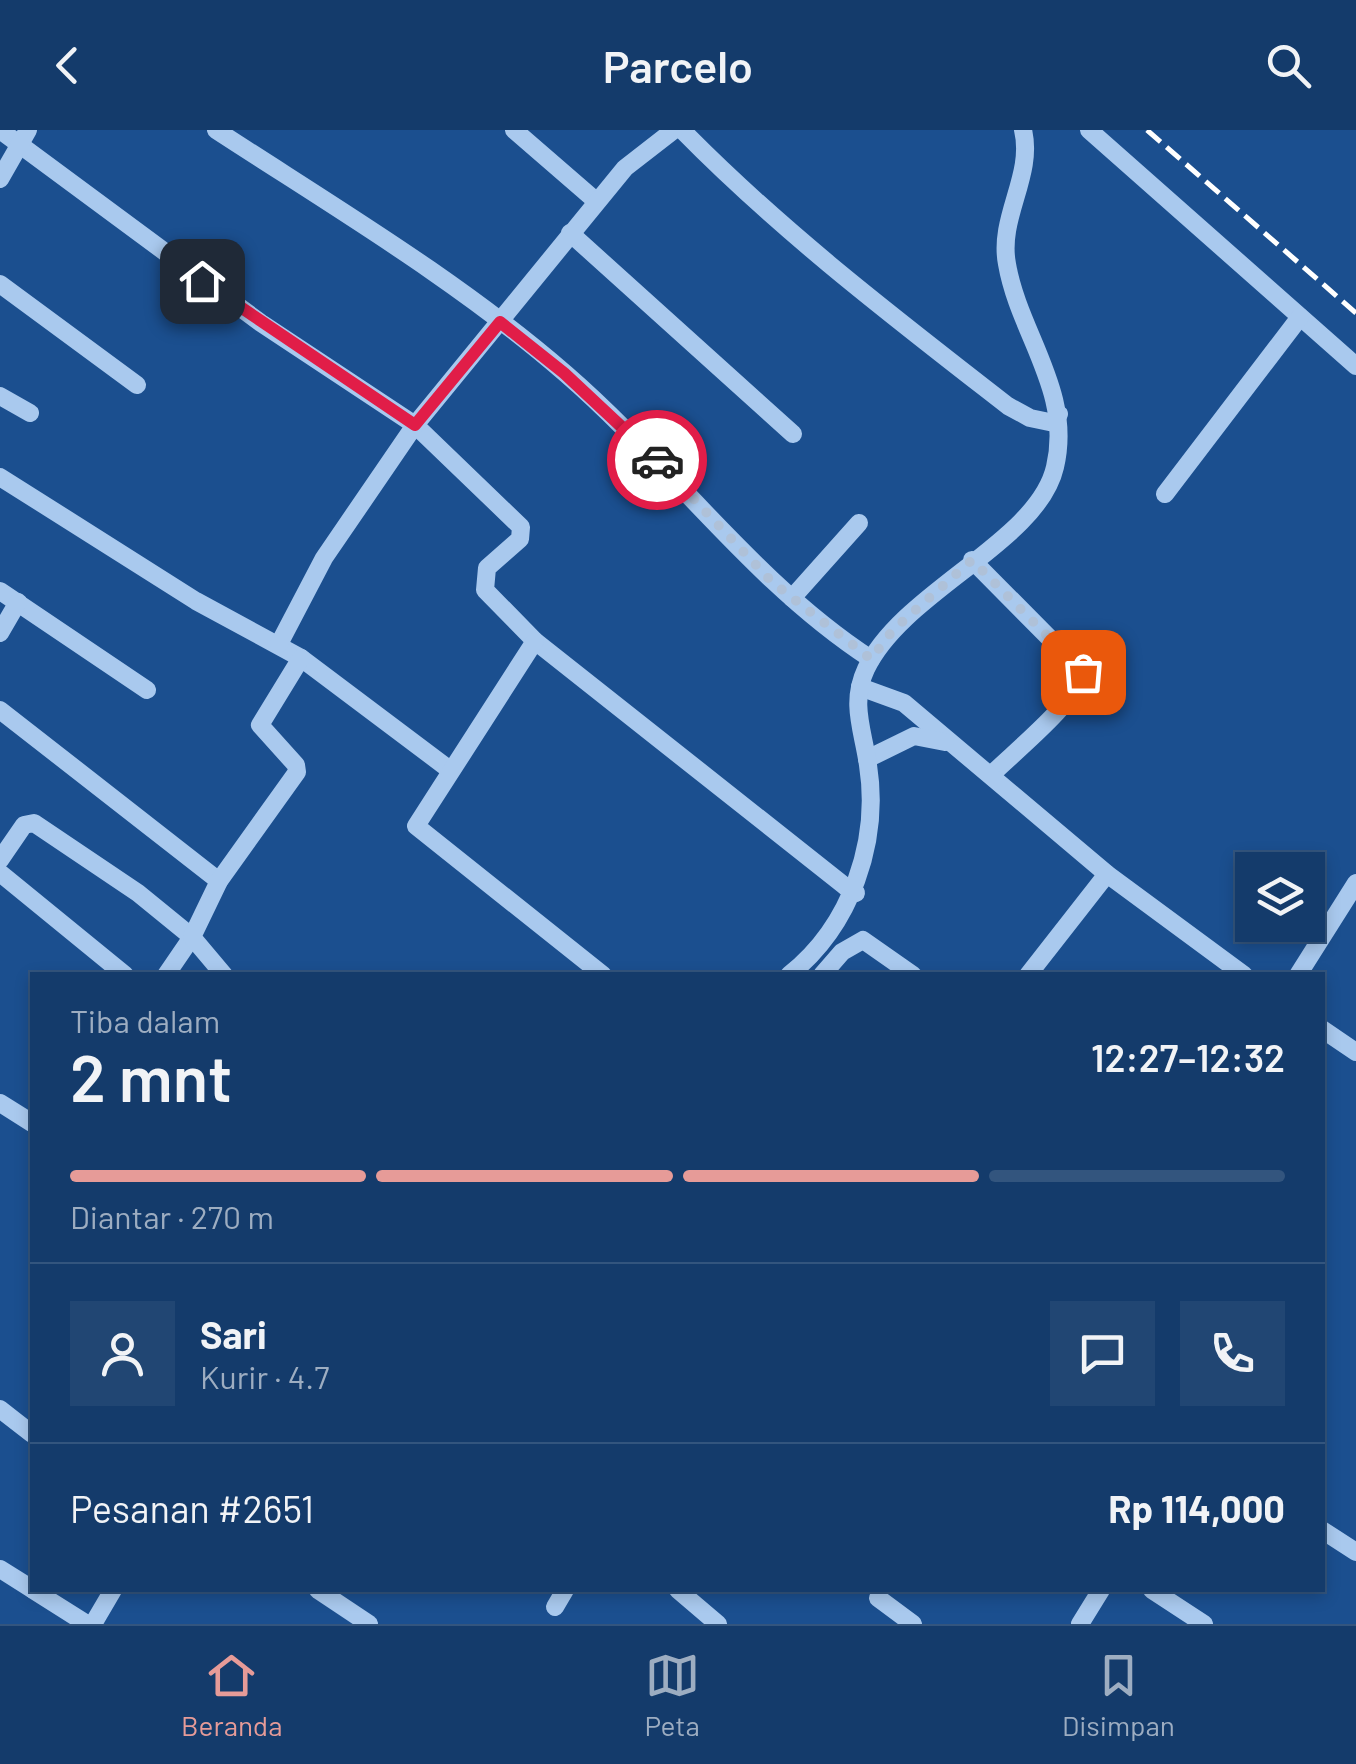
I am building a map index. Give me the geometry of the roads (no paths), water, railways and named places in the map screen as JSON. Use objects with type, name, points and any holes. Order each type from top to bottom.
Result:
[{"type":"street","points":[[0,130],[24,138],[260,323],[415,425],[517,520],[520,539],[488,568],[482,583],[534,640],[850,888]]},
{"type":"street","points":[[216,130],[500,322],[624,428],[792,598],[871,659]]},
{"type":"street","points":[[514,130],[596,201]]},
{"type":"street","points":[[791,972],[829,932],[850,888],[873,810],[857,717],[860,687],[871,659],[893,630],[1035,508],[1045,494],[1056,463],[1051,419],[1005,253],[1008,221],[1026,155],[1023,130]]},
{"type":"street","points":[[1089,130],[1356,366]]},
{"type":"street","points":[[278,644],[324,558],[415,425],[596,201],[625,168],[673,131],[818,256],[1008,406],[1051,419]]},
{"type":"street","points":[[0,179],[24,138]]},
{"type":"street","points":[[570,233],[794,434]]},
{"type":"street","points":[[0,284],[138,386]]},
{"type":"street","points":[[1165,494],[1300,316]]},
{"type":"street","points":[[0,396],[30,413]]},
{"type":"street","points":[[0,477],[196,600],[301,658],[450,770]]},
{"type":"street","points":[[792,598],[859,523]]},
{"type":"street","points":[[972,560],[1084,677],[1054,713],[991,775]]},
{"type":"street","points":[[0,591],[147,690]]},
{"type":"street","points":[[0,633],[18,602]]},
{"type":"street","points":[[534,640],[416,826],[599,972]]},
{"type":"street","points":[[168,972],[192,937],[219,881],[297,772],[296,765],[260,725],[301,658]]},
{"type":"street","points":[[860,687],[904,703],[1107,874],[1176,929],[1240,972]]},
{"type":"street","points":[[0,710],[219,881]]},
{"type":"street","points":[[867,759],[914,736],[954,745]]},
{"type":"street","points":[[0,860],[24,825],[34,823],[138,893],[192,937],[221,972]]},
{"type":"street","points":[[0,874],[122,972]]},
{"type":"street","points":[[1030,972],[1107,874]]},
{"type":"street","points":[[1300,972],[1356,884]]},
{"type":"street","points":[[780,972],[814,937],[850,888]]},
{"type":"street","points":[[825,972],[842,952],[862,940],[906,972]]},
{"type":"street","points":[[1325,1031],[1356,1052]]},
{"type":"street","points":[[0,1103],[30,1122]]},
{"type":"street","points":[[0,1409],[30,1432]]},
{"type":"street","points":[[1325,1532],[1356,1552]]},
{"type":"street","points":[[0,1569],[30,1588]]},
{"type":"street","points":[[36,1592],[90,1624],[112,1592]]},
{"type":"street","points":[[321,1592],[368,1624]]},
{"type":"street","points":[[343,1606],[353,1592]]},
{"type":"street","points":[[555,1607],[564,1592]]},
{"type":"street","points":[[680,1592],[718,1624]]},
{"type":"street","points":[[1080,1624],[1101,1592]]},
{"type":"street","points":[[1155,1592],[1204,1624]]},
{"type":"street","points":[[878,1598],[913,1624]]},
{"type":"railway","points":[[1147,130],[1356,313]]}]
